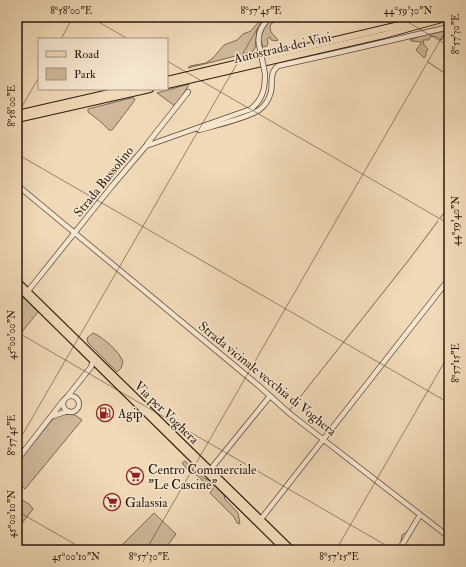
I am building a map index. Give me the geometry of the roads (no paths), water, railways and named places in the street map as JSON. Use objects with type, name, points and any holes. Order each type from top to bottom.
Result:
[{"type":"highway","name":"Autostrada dei Vini","points":[[168,80],[434,17]]},
{"type":"highway","name":"Autostrada dei Vini","points":[[168,85],[384,35],[449,17]]},
{"type":"highway","points":[[17,114],[123,90]]},
{"type":"highway","points":[[17,120],[146,90]]},
{"type":"main road","points":[[17,281],[26,291]]},
{"type":"main road","points":[[17,286],[26,291]]},
{"type":"main road","name":"Via per Voghera","points":[[26,291],[93,361],[285,550]]},
{"type":"main road","name":"Via per Voghera","points":[[26,291],[292,550]]},
{"type":"street","name":"Strada Bussolino","points":[[26,291],[146,146],[251,109],[258,103],[264,90],[265,74],[258,37],[263,25],[271,17]]},
{"type":"street","points":[[184,133],[215,126],[258,111],[271,93],[272,74],[274,69],[278,66],[449,27]]},
{"type":"street","points":[[146,146],[188,92]]},
{"type":"street","name":"Strada vicinale vecchia di Voghera","points":[[17,186],[289,413],[449,537]]},
{"type":"street","points":[[260,519],[449,279]]},
{"type":"street","points":[[17,460],[91,367],[93,361]]},
{"type":"street","points":[[51,417],[61,412],[75,410],[78,403],[76,398],[73,396],[65,399]]},
{"type":"street","points":[[210,470],[270,396]]},
{"type":"street","points":[[65,399],[64,408],[68,411]]},
{"type":"street","points":[[399,550],[420,515]]},
{"type":"waterway","points":[[428,62],[449,76]]},
{"type":"waterway","points":[[440,218],[449,207]]},
{"type":"waterway","points":[[289,411],[438,221]]},
{"type":"waterway","points":[[401,542],[402,535],[409,531]]},
{"type":"place","name":"Agip","points":[[105,413]]},
{"type":"place","name":"Centro Commerciale \"Le Cascine\"","points":[[135,476]]},
{"type":"place","name":"Galassia","points":[[112,502]]}]
